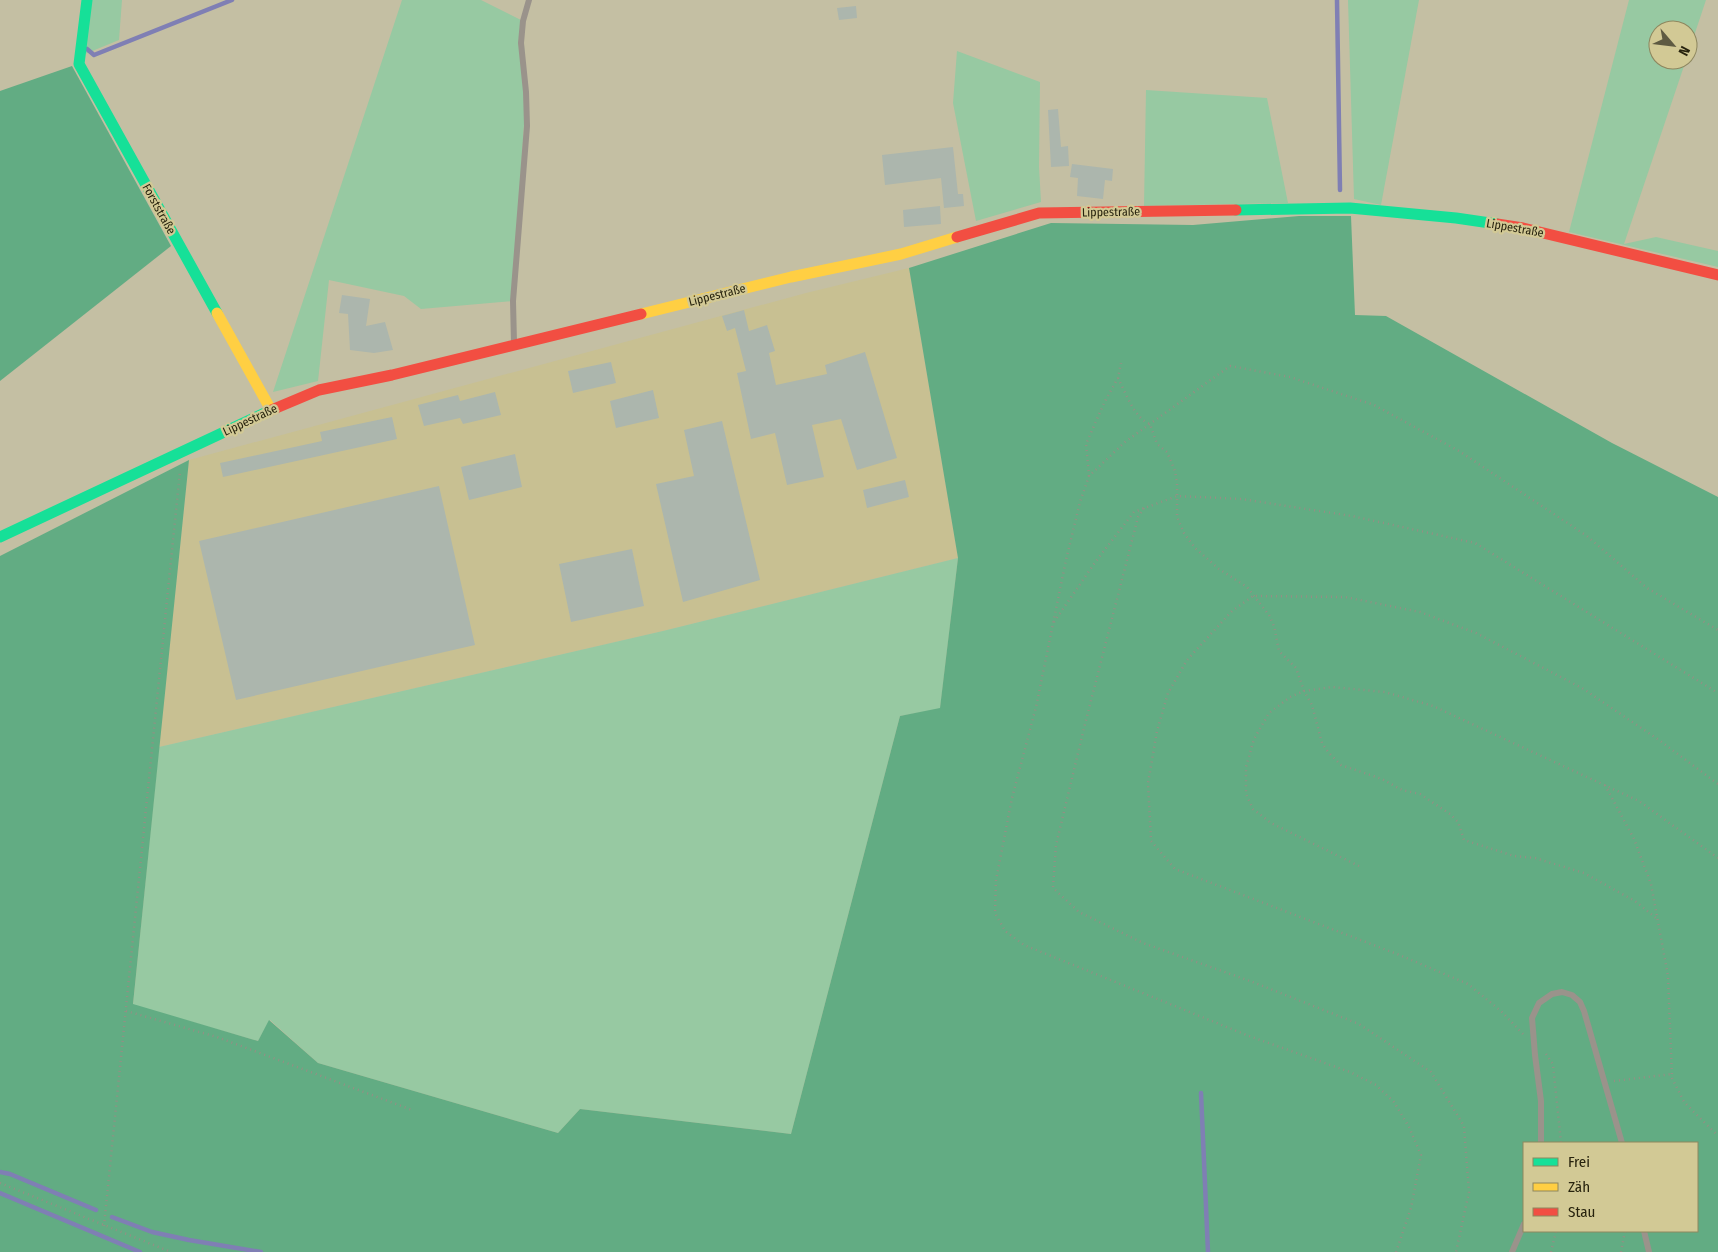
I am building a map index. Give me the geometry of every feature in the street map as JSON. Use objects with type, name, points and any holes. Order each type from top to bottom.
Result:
[{"type":"street","name":"Forststraße","points":[[87,0],[80,64],[271,410]]},
{"type":"street","name":"Lippestraße","points":[[0,537],[271,410],[319,390],[392,375],[791,277],[901,254],[1039,213],[1350,208],[1417,214],[1523,228],[1718,275]]},
{"type":"lane","points":[[514,344],[513,301],[527,126],[521,44],[522,21],[529,0]]},
{"type":"lane","points":[[1540,1142],[1541,1101],[1532,1018],[1538,1003],[1552,994],[1562,992],[1580,1002],[1584,1011],[1622,1142]]},
{"type":"lane","points":[[1512,1252],[1523,1226]]},
{"type":"lane","points":[[1644,1232],[1649,1252]]},
{"type":"path","points":[[1121,363],[1118,378],[1105,401],[1086,444],[1089,476],[1080,502],[1066,560],[1036,707],[1012,798],[996,880],[995,913],[1005,931],[1024,945],[1248,1036],[1350,1072],[1376,1085],[1394,1102],[1409,1127],[1421,1155],[1411,1208],[1396,1252]]},
{"type":"path","points":[[1089,476],[1125,442],[1230,366],[1290,377],[1374,405],[1459,451],[1587,536],[1647,588],[1718,630]]},
{"type":"path","points":[[1118,378],[1137,414],[1143,421],[1150,424],[1157,444],[1168,452],[1177,483],[1177,517],[1184,533],[1195,548],[1219,569],[1247,587],[1269,615],[1274,626],[1279,651],[1296,668],[1304,691],[1312,705],[1322,743],[1341,765],[1382,779],[1402,790],[1420,794],[1450,814],[1458,822],[1464,840],[1514,856],[1535,858],[1584,873],[1636,900],[1656,918]]},
{"type":"path","points":[[104,1226],[182,452]]},
{"type":"path","points":[[1054,623],[1096,560],[1134,512],[1177,496],[1242,499],[1352,516],[1475,543],[1718,693]]},
{"type":"path","points":[[1144,508],[1138,517],[1056,845],[1053,888],[1079,912],[1143,942],[1250,981],[1359,1024],[1431,1072],[1464,1126],[1469,1192],[1456,1252]]},
{"type":"path","points":[[1535,1055],[1522,1032],[1468,984],[1397,954],[1176,869],[1151,841],[1148,783],[1157,731],[1168,693],[1186,660],[1232,612],[1253,596],[1345,597],[1420,612],[1476,633],[1582,688],[1659,740],[1718,784]]},
{"type":"path","points":[[1359,866],[1271,823],[1253,809],[1246,794],[1246,767],[1254,739],[1269,713],[1290,697],[1304,691],[1332,688],[1385,692],[1455,715],[1639,801],[1718,858]]},
{"type":"path","points":[[1605,785],[1634,839],[1651,884],[1668,976],[1672,1078],[1684,1102],[1718,1136]]},
{"type":"path","points":[[126,1011],[217,1037],[412,1110]]},
{"type":"path","points":[[1534,1039],[1553,1064],[1561,1142]]},
{"type":"path","points":[[1604,1080],[1619,1081],[1672,1074]]},
{"type":"path","points":[[0,1183],[172,1252]]},
{"type":"path","points":[[1551,1252],[1556,1232]]},
{"type":"path","points":[[1621,1252],[1625,1232]]},
{"type":"shaded area","points":[[909,268],[958,558],[663,631],[159,747],[189,460],[806,293]]},
{"type":"green space","points":[[91,0],[122,0],[119,40],[85,54]]},
{"type":"green space","points":[[402,0],[481,0],[523,21],[526,92],[513,301],[421,309],[404,296],[329,280],[318,381],[273,392]]},
{"type":"green space","points":[[1348,0],[1419,0],[1381,205],[1354,199]]},
{"type":"green space","points":[[1629,0],[1706,0],[1698,24],[1698,20],[1648,20],[1648,70],[1683,70],[1624,244],[1656,237],[1718,251],[1718,267],[1569,232]]},
{"type":"green space","points":[[957,51],[1040,82],[1039,167],[1041,202],[976,221],[953,103]]},
{"type":"green space","points":[[72,66],[171,246],[0,381],[0,91]]},
{"type":"green space","points":[[1146,90],[1267,98],[1288,203],[1144,206]]},
{"type":"green space","points":[[1299,216],[1351,216],[1355,315],[1386,316],[1612,443],[1718,497],[1718,1252],[0,1252],[0,556],[189,460],[133,1004],[258,1041],[269,1020],[318,1063],[558,1133],[580,1109],[791,1134],[900,716],[940,708],[958,558],[909,268],[1051,223],[1193,225]]},
{"type":"green space","points":[[958,558],[940,709],[900,716],[791,1134],[580,1109],[558,1133],[318,1063],[270,1020],[258,1041],[133,1005],[159,747],[663,631]]},
{"type":"building","points":[[856,6],[857,18],[839,20],[837,8]]},
{"type":"building","points":[[1058,109],[1061,147],[1068,146],[1069,166],[1051,167],[1048,110]]},
{"type":"building","points":[[953,147],[958,194],[963,194],[964,206],[944,208],[941,178],[885,185],[882,155]]},
{"type":"building","points":[[1072,164],[1113,169],[1112,181],[1105,180],[1103,199],[1077,196],[1078,178],[1070,177]]},
{"type":"building","points":[[940,206],[941,224],[904,227],[903,210]]},
{"type":"building","points":[[342,295],[370,299],[366,326],[385,322],[393,350],[374,353],[350,350],[348,314],[339,313]]},
{"type":"building","points":[[744,310],[749,331],[767,325],[775,351],[769,353],[776,385],[827,374],[825,365],[865,352],[897,458],[857,470],[841,419],[812,425],[824,477],[787,485],[775,433],[751,439],[737,373],[746,371],[735,328],[727,331],[722,316]]},
{"type":"building","points":[[611,362],[616,383],[573,393],[568,371]]},
{"type":"building","points":[[653,390],[659,418],[616,428],[610,401]]},
{"type":"building","points":[[495,392],[501,415],[463,424],[460,418],[424,426],[418,405],[458,395],[460,401]]},
{"type":"building","points":[[392,417],[397,439],[223,477],[220,463],[322,441],[320,432]]},
{"type":"building","points":[[722,421],[760,580],[683,602],[656,484],[694,476],[684,430]]},
{"type":"building","points":[[515,454],[522,487],[469,500],[461,467]]},
{"type":"building","points":[[905,480],[909,497],[867,508],[863,490]]},
{"type":"building","points":[[439,486],[475,645],[236,700],[199,541]]},
{"type":"building","points":[[632,549],[644,606],[571,622],[559,564]]},
{"type":"waterway","points":[[87,49],[94,55],[232,0]]},
{"type":"waterway","points":[[1337,0],[1340,190]]},
{"type":"waterway","points":[[1201,1093],[1208,1252]]},
{"type":"waterway","points":[[0,1172],[10,1174],[96,1210]]},
{"type":"waterway","points":[[0,1193],[140,1252]]},
{"type":"waterway","points":[[112,1217],[152,1232],[261,1252]]},
{"type":"traffic: fast","points":[[87,0],[79,64],[217,313]]},
{"type":"traffic: fast","points":[[1236,210],[1350,208],[1456,218],[1497,224]]},
{"type":"traffic: fast","points":[[0,537],[269,411]]},
{"type":"traffic: slow","points":[[641,314],[791,277],[901,254],[957,237]]},
{"type":"traffic: slow","points":[[217,313],[271,410]]},
{"type":"traffic: jam","points":[[957,237],[1039,213],[1236,210]]},
{"type":"traffic: jam","points":[[1497,224],[1523,228],[1718,275]]},
{"type":"traffic: jam","points":[[269,411],[319,390],[392,375],[641,314]]}]
